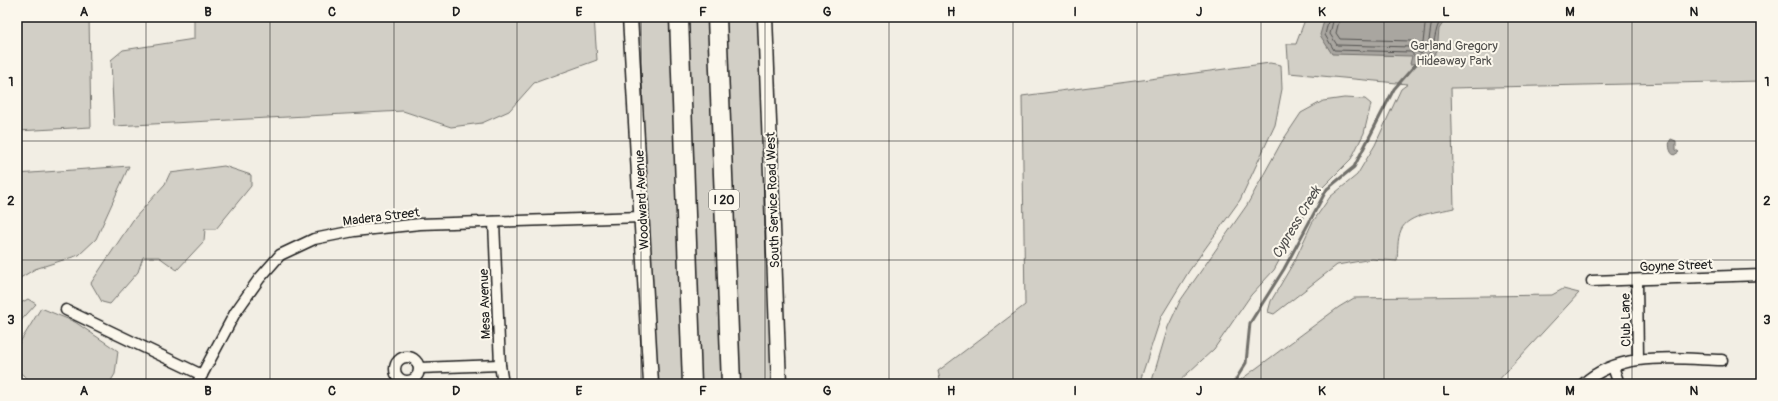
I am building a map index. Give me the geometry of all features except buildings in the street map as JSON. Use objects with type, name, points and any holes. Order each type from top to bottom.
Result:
[{"type":"highway","points":[[679,17],[692,384]]},
{"type":"highway","name":"I 20","points":[[717,17],[731,384]]},
{"type":"main road","name":"Woodward Avenue","points":[[630,17],[651,384]]},
{"type":"main road","name":"South Service Road West","points":[[765,17],[779,384]]},
{"type":"street","name":"Madera Street","points":[[200,379],[235,313],[259,279],[280,255],[314,239],[354,231],[420,224],[642,217]]},
{"type":"street","name":"Mesa Avenue","points":[[494,222],[500,365],[503,384]]},
{"type":"street","name":"Goyne Street","points":[[1592,281],[1761,275]]},
{"type":"street","name":"Club Lane","points":[[1638,280],[1638,360]]},
{"type":"street","points":[[66,310],[200,379]]},
{"type":"street","points":[[1583,384],[1613,367],[1638,360],[1722,360]]},
{"type":"street","points":[[419,368],[500,365]]},
{"type":"street","points":[[1613,367],[1618,384]]},
{"type":"green space","points":[[17,17],[89,17],[91,127],[17,131]]},
{"type":"green space","points":[[194,17],[594,17],[597,60],[534,83],[509,111],[482,123],[451,127],[403,111],[114,126],[111,60],[123,50],[194,39]]},
{"type":"green space","points":[[638,17],[670,17],[685,384],[657,384]]},
{"type":"green space","points":[[686,17],[710,17],[724,384],[700,384]]},
{"type":"green space","points":[[725,17],[762,17],[775,384],[740,384]]},
{"type":"green space","name":"Garland Gregory Hideaway Park","points":[[1306,17],[1761,17],[1761,81],[1451,88],[1454,208],[1424,214],[1410,220],[1401,230],[1397,261],[1372,259],[1337,265],[1274,314],[1268,312],[1271,301],[1295,260],[1312,223],[1330,197],[1357,175],[1375,145],[1401,89],[1408,84],[1289,73],[1287,44],[1296,44]]},
{"type":"green space","points":[[1270,63],[1281,65],[1282,89],[1275,125],[1240,200],[1189,271],[1161,317],[1139,384],[941,384],[938,371],[1025,305],[1022,96]]},
{"type":"green space","points":[[1344,98],[1365,99],[1371,104],[1364,133],[1351,159],[1315,195],[1274,270],[1251,295],[1214,349],[1176,384],[1151,384],[1168,327],[1180,301],[1247,205],[1281,143],[1301,113],[1323,101]]},
{"type":"green space","points":[[129,166],[96,239],[79,255],[35,269],[17,280],[17,174]]},
{"type":"green space","points":[[224,166],[251,175],[251,186],[216,229],[205,229],[204,241],[177,270],[159,257],[143,257],[138,272],[110,304],[102,302],[91,283],[133,220],[165,184],[170,173]]},
{"type":"green space","points":[[1563,289],[1579,293],[1495,384],[1235,384],[1339,307],[1354,298],[1552,295]]},
{"type":"green space","points":[[28,299],[36,304],[17,325],[17,305]]},
{"type":"green space","points":[[41,308],[75,322],[118,351],[115,374],[109,384],[29,384],[30,381],[17,370],[17,347]]},
{"type":"water","points":[[1325,17],[1447,17],[1439,29],[1437,51],[1427,63],[1410,64],[1412,56],[1332,54],[1320,35]]},
{"type":"water","points":[[1671,139],[1676,141],[1676,150],[1679,152],[1674,155],[1671,152],[1670,147]]},
{"type":"waterway","name":"Cypress Creek","points":[[1233,384],[1246,363],[1250,323],[1284,269],[1327,189],[1354,167],[1394,89],[1417,63],[1417,61]]}]
